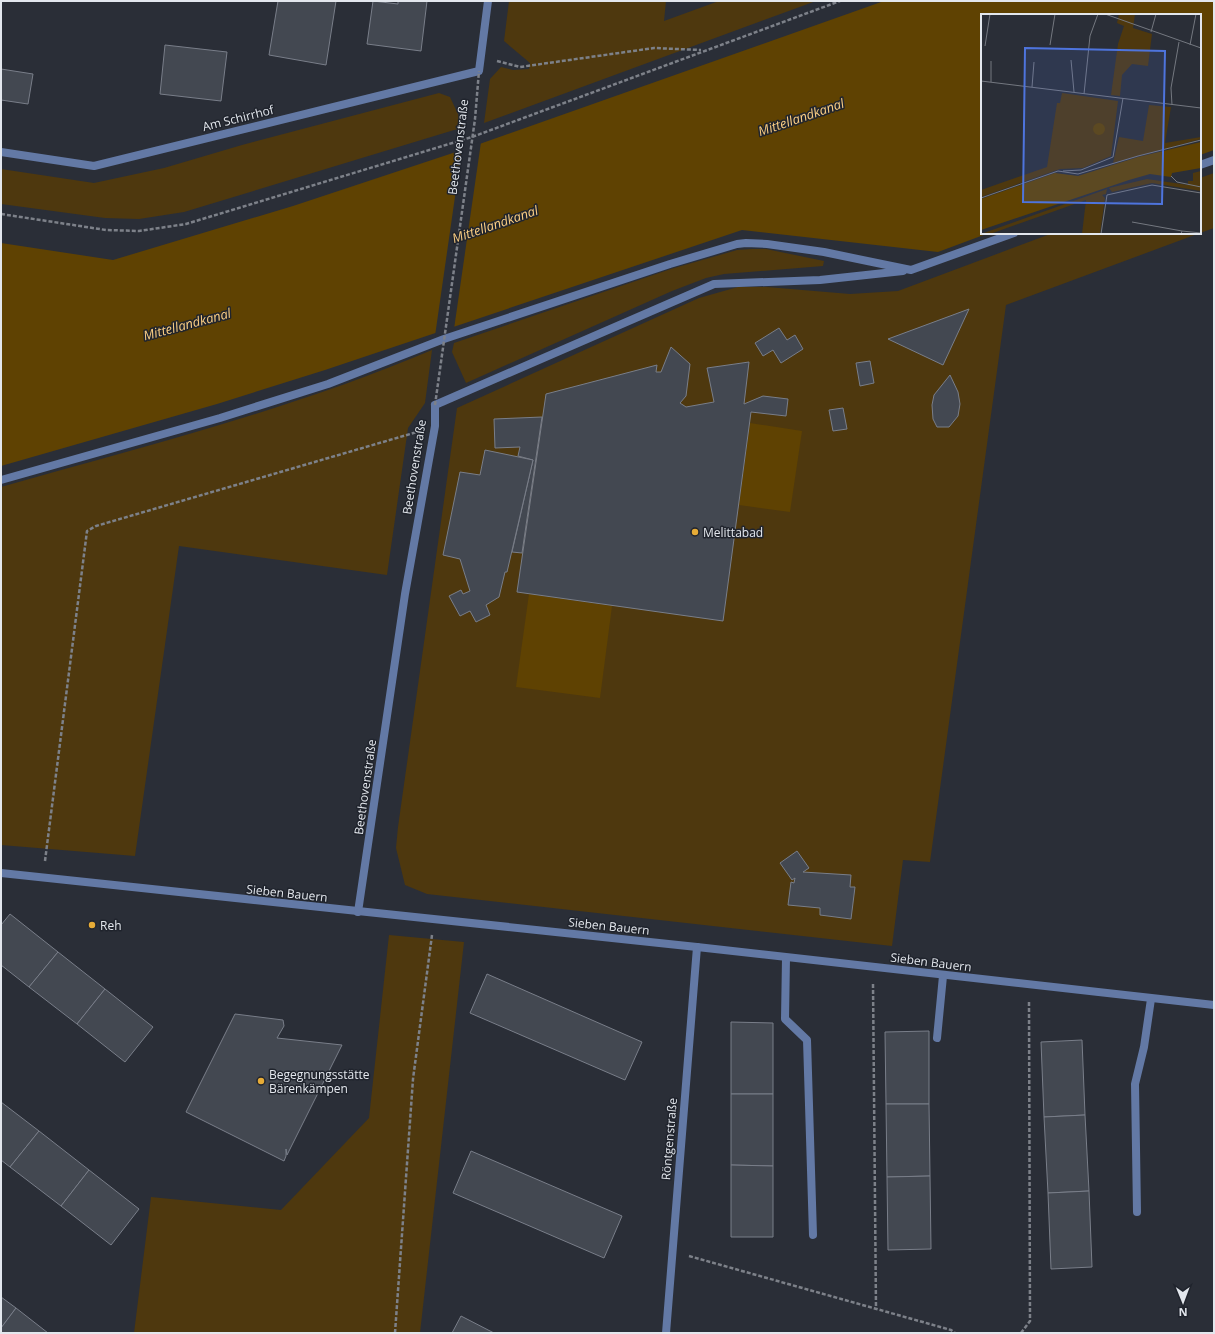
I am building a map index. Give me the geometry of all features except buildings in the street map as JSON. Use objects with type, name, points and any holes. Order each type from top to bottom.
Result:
[{"type":"street","points":[[479,71],[488,1]]},
{"type":"street","name":"Am Schirrhof","points":[[1,152],[94,166],[479,71]]},
{"type":"street","points":[[1201,165],[1214,160]]},
{"type":"street","points":[[435,405],[714,284],[820,280],[911,270],[1011,234]]},
{"type":"street","points":[[1,480],[220,418],[328,384],[444,339],[670,264],[737,244],[767,244],[824,252],[911,270]]},
{"type":"street","name":"Beethovenstraße","points":[[358,912],[405,594],[435,426],[435,405]]},
{"type":"street","name":"Sieben Bauern","points":[[1,873],[434,921],[697,947],[942,976],[1214,1005]]},
{"type":"street","name":"Röntgenstraße","points":[[666,1333],[697,947]]},
{"type":"street","points":[[786,958],[785,1019],[807,1040],[813,1235]]},
{"type":"street","points":[[937,1038],[942,976]]},
{"type":"street","points":[[1138,1212],[1135,1084],[1144,1047],[1151,998]]},
{"type":"path","points":[[1,214],[106,230],[139,231],[186,224],[472,137],[840,1]]},
{"type":"path","points":[[481,56],[520,67],[654,48],[704,50]]},
{"type":"path","name":"Beethovenstraße","points":[[435,405],[474,127],[479,71]]},
{"type":"path","points":[[43,878],[87,531],[96,526],[435,426]]},
{"type":"path","points":[[395,1333],[413,1079],[434,921]]},
{"type":"path","points":[[873,968],[876,1309]]},
{"type":"path","points":[[1021,1333],[1030,1321],[1029,985]]},
{"type":"path","points":[[672,1251],[951,1330],[955,1333]]},
{"type":"shaded area","points":[[509,1],[666,1],[664,21],[719,1],[816,1],[484,123],[490,79],[501,67],[513,70],[529,69],[530,63],[504,41]]},
{"type":"shaded area","points":[[439,93],[450,97],[464,127],[184,212],[139,219],[105,218],[1,204],[1,169],[94,183],[164,168],[242,145]]},
{"type":"shaded area","points":[[1214,173],[1214,228],[1201,233],[1201,178]]},
{"type":"shaded area","name":"Melittabad","points":[[1050,234],[1197,234],[1006,305],[930,862],[903,860],[892,946],[427,894],[405,885],[396,848],[398,827],[457,408],[699,298],[738,287],[767,287],[850,294],[898,291]]},
{"type":"shaded area","points":[[766,249],[824,261],[823,266],[724,274],[706,278],[672,291],[466,383],[452,352],[454,343],[671,269],[737,250]]},
{"type":"shaded area","points":[[432,350],[425,403],[408,428],[387,575],[179,546],[135,856],[1,845],[1,487],[164,441],[273,408],[326,391]]},
{"type":"shaded area","points":[[389,935],[464,942],[420,1333],[134,1333],[151,1197],[281,1210],[369,1118]]},
{"type":"water","name":"Mittellandkanal","points":[[884,1],[1214,1],[1214,150],[1201,155],[1201,14],[981,14],[981,234],[986,234],[938,252],[742,230],[325,370],[217,404],[1,466],[1,243],[113,260],[293,206],[471,147]]},
{"type":"water","points":[[750,423],[802,431],[790,512],[739,505]]},
{"type":"water","points":[[529,594],[612,606],[600,698],[516,687]]},
{"type":"pier","points":[[481,142],[454,329],[435,336],[462,148]]},
{"type":"place","name":"Melittabad","points":[[695,532]]},
{"type":"place","name":"Reh","points":[[92,925]]},
{"type":"place","name":"Begegnungsstätte Bärenkämpen","points":[[261,1081]]}]
